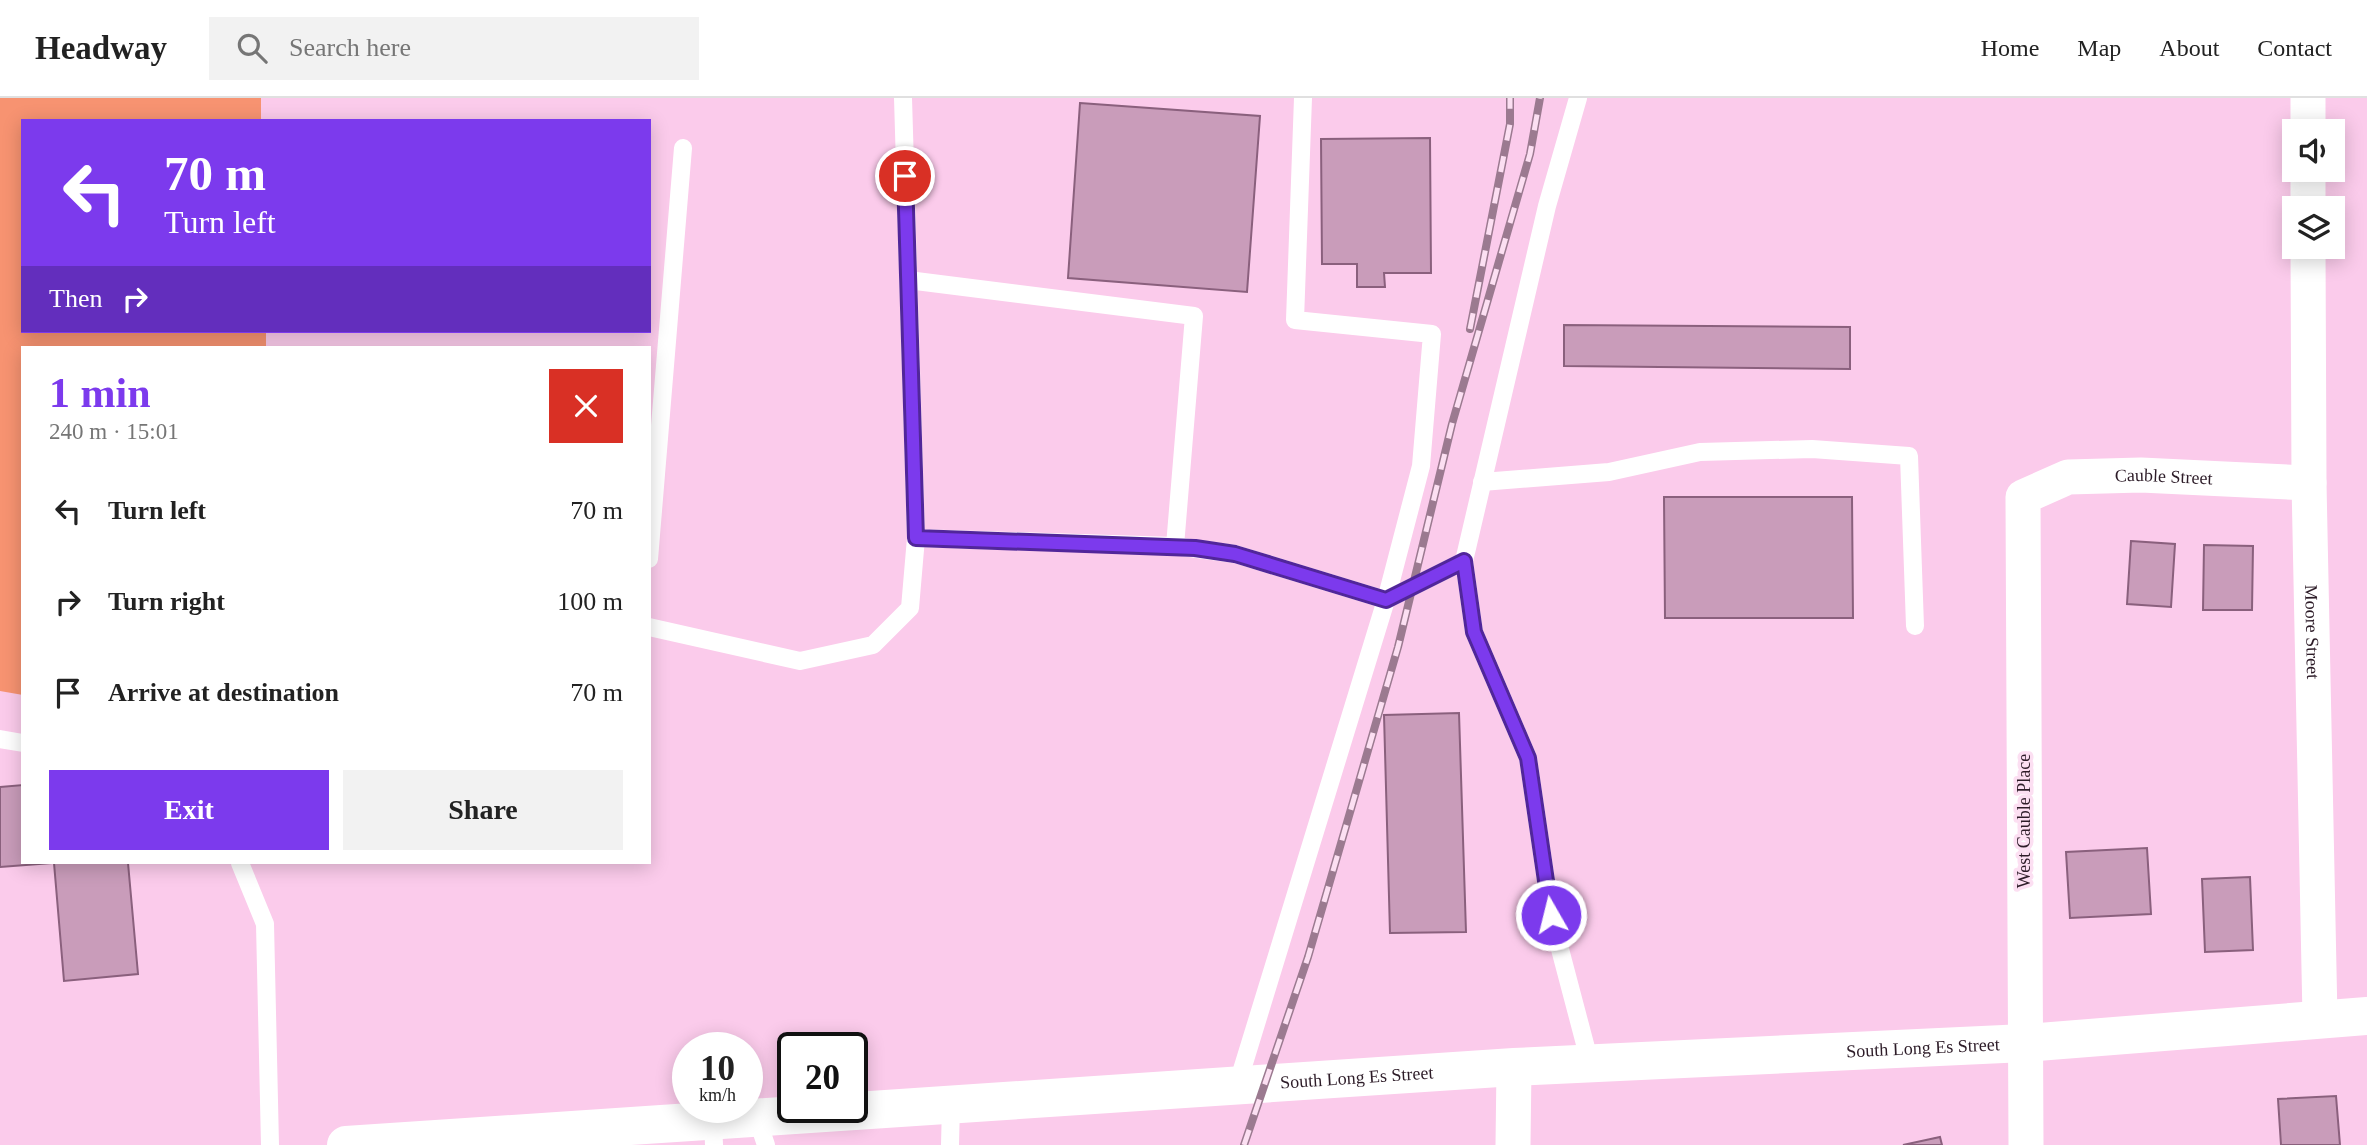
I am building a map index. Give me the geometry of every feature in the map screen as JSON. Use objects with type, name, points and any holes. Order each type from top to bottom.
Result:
[{"type":"street","points":[[2308,98],[2308,119]]},
{"type":"street","name":"Moore Street","points":[[2308,259],[2309,484],[2320,1018]]},
{"type":"street","name":"Cauble Street","points":[[2023,497],[2068,477],[2141,475],[2309,484]]},
{"type":"street","name":"West Cauble Place","points":[[2023,497],[2026,1145]]},
{"type":"street","name":"South Long Es Street","points":[[346,1145],[761,1131],[951,1105],[1514,1067],[2025,1043],[2367,1016]]},
{"type":"street","points":[[1513,1145],[1514,1067]]},
{"type":"lane","points":[[651,627],[800,661],[873,645],[910,608],[916,538],[903,98]]},
{"type":"lane","points":[[1237,1086],[1386,600],[1421,466],[1433,334],[1295,320],[1303,98]]},
{"type":"lane","points":[[1577,98],[1547,206],[1464,561],[1474,632],[1528,758],[1551,915],[1590,1063]]},
{"type":"lane","points":[[651,535],[683,148]]},
{"type":"lane","points":[[908,280],[1194,316],[1175,546]]},
{"type":"lane","points":[[1482,482],[1609,472],[1699,452],[1812,449],[1909,456],[1915,626]]},
{"type":"lane","points":[[916,538],[1175,546],[1235,554],[1386,600],[1464,561]]},
{"type":"lane","points":[[0,739],[21,743]]},
{"type":"lane","points":[[240,864],[265,924],[270,1145]]},
{"type":"lane","points":[[950,1145],[951,1105]]},
{"type":"shaded area","points":[[0,98],[261,98],[261,119],[21,119],[21,333],[266,333],[266,346],[21,346],[21,695],[0,691]]},
{"type":"building","points":[[1080,103],[1260,116],[1247,292],[1068,278]]},
{"type":"building","points":[[1430,138],[1431,273],[1384,273],[1385,287],[1357,287],[1357,264],[1322,264],[1321,139]]},
{"type":"building","points":[[1564,325],[1850,327],[1850,369],[1564,366]]},
{"type":"building","points":[[1664,497],[1852,497],[1853,618],[1665,618]]},
{"type":"building","points":[[2131,541],[2175,544],[2171,607],[2127,604]]},
{"type":"building","points":[[2204,545],[2253,546],[2252,610],[2203,610]]},
{"type":"building","points":[[1459,713],[1466,932],[1390,933],[1384,715]]},
{"type":"building","points":[[21,785],[21,864],[39,864],[0,867],[0,787]]},
{"type":"building","points":[[2147,848],[2151,914],[2070,918],[2066,852]]},
{"type":"building","points":[[54,864],[128,864],[138,974],[64,981]]},
{"type":"building","points":[[2250,877],[2253,950],[2205,952],[2202,879]]},
{"type":"building","points":[[2336,1096],[2340,1145],[2281,1145],[2278,1099]]},
{"type":"building","points":[[1940,1137],[1942,1145],[1903,1145]]},
{"type":"railway","points":[[1470,329],[1510,124],[1510,98]]},
{"type":"railway","points":[[1244,1145],[1308,957],[1398,647],[1452,424],[1530,154],[1540,98]]},
{"type":"route","points":[[905,176],[916,538],[1195,548],[1235,554],[1386,600],[1413,583],[1464,561],[1474,632],[1528,758],[1551,915]]}]
